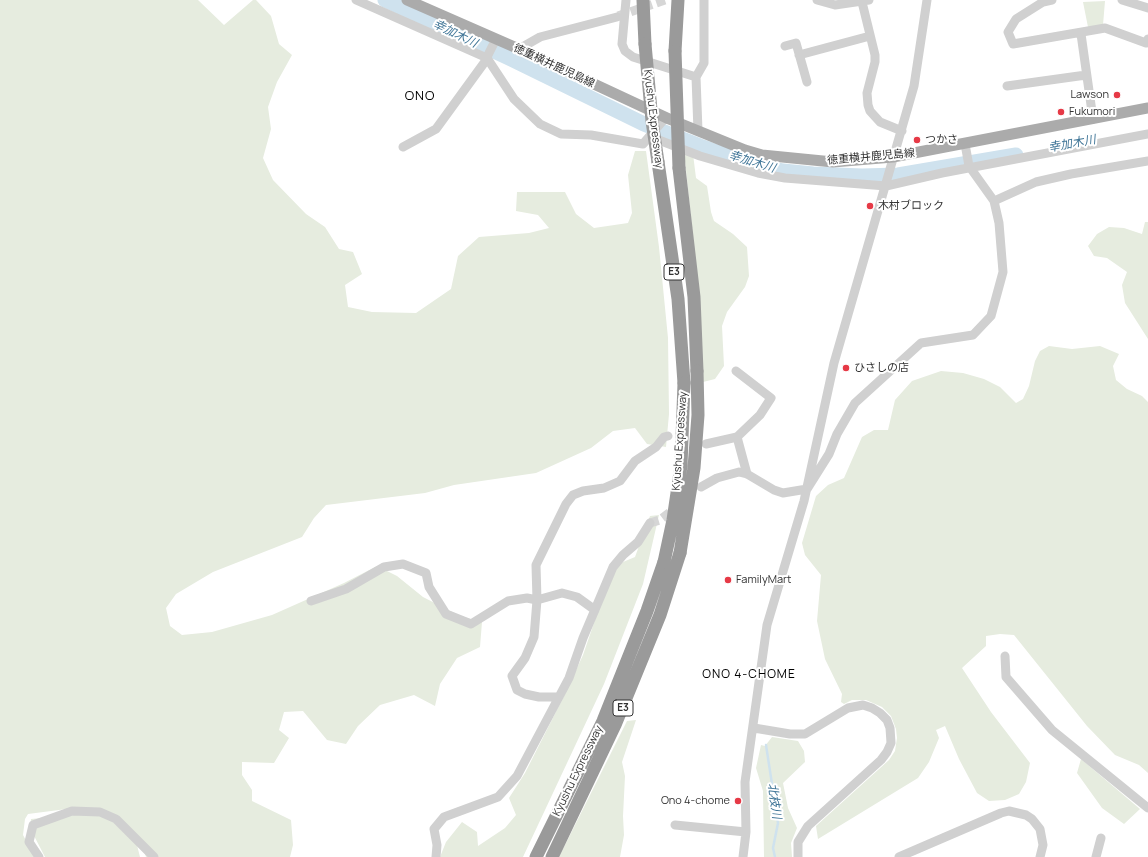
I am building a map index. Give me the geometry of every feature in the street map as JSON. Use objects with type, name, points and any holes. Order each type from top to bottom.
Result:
[{"type":"highway","name":"Kyushu Expressway","points":[[536,857],[603,721],[642,625],[664,562],[673,520],[681,466],[684,383],[678,299],[652,121],[645,44],[643,0]]},
{"type":"highway","name":"Kyushu Expressway","points":[[552,857],[615,725],[660,615],[680,552],[694,468],[698,415],[697,371],[694,296],[679,168],[675,52],[678,0]]},
{"type":"main road","name":"徳重横井鹿児島線","points":[[407,0],[519,49],[664,119],[745,150],[790,159],[833,162],[892,161],[966,148],[1148,108]]},
{"type":"street","points":[[356,0],[487,57],[514,99],[540,124],[561,134],[591,135],[643,144],[664,119]]},
{"type":"street","points":[[626,0],[622,44],[625,51],[633,57],[696,78]]},
{"type":"street","points":[[698,131],[696,78],[704,63],[704,0]]},
{"type":"street","points":[[818,0],[835,5],[865,1],[875,62],[867,93],[868,104],[870,111],[880,122],[902,131]]},
{"type":"street","points":[[743,857],[746,832],[745,782],[754,728],[767,625],[807,490],[834,363],[914,86],[927,0]]},
{"type":"street","points":[[1052,0],[1043,2],[1016,19],[1008,32],[1013,44],[1081,34],[1105,28],[1146,44],[1148,39]]},
{"type":"street","points":[[1122,0],[1148,8]]},
{"type":"street","points":[[519,49],[540,37],[617,17]]},
{"type":"street","points":[[1081,34],[1093,119]]},
{"type":"street","points":[[799,55],[870,36]]},
{"type":"street","points":[[403,147],[436,128],[487,57],[496,39]]},
{"type":"street","points":[[784,46],[796,43],[806,82]]},
{"type":"street","points":[[1007,86],[1086,75]]},
{"type":"street","points":[[652,134],[700,156],[758,173],[785,178],[887,183],[1148,134]]},
{"type":"street","points":[[807,490],[829,454],[837,434],[855,403],[920,343],[972,335],[991,316],[1002,272],[999,223],[994,201],[970,168],[966,148]]},
{"type":"street","points":[[994,201],[1036,182],[1148,161]]},
{"type":"street","points":[[706,444],[738,437],[760,415],[771,398],[736,371]]},
{"type":"street","points":[[559,697],[539,697],[525,694],[517,690],[512,676],[525,658],[534,637],[537,600],[536,565],[566,504],[573,495],[583,491],[604,488],[620,481],[635,461],[656,447],[664,437],[668,436]]},
{"type":"street","points":[[738,437],[747,474]]},
{"type":"street","points":[[701,487],[717,478],[739,472],[747,474],[774,490],[783,493],[807,490]]},
{"type":"street","points":[[436,857],[437,845],[434,828],[444,817],[498,797],[517,776],[568,678],[594,610],[613,567],[623,555],[638,542],[650,523]]},
{"type":"street","points":[[311,601],[346,589],[384,567],[403,564],[426,573],[429,588],[446,614],[471,624],[508,601],[527,598],[537,600],[562,593],[577,597],[594,610]]},
{"type":"street","points":[[1005,656],[1006,677],[1052,730],[1148,808]]},
{"type":"street","points":[[754,728],[790,734],[805,734],[848,708],[863,705],[880,713],[887,720],[890,728],[891,743],[887,752],[881,760],[808,826],[798,842],[798,857]]},
{"type":"street","points":[[39,857],[29,842],[33,826],[72,811],[100,812],[116,819],[154,857]]},
{"type":"street","points":[[898,857],[1001,813],[1009,811],[1026,815],[1032,819],[1040,829],[1043,845],[1040,857]]},
{"type":"street","points":[[676,825],[746,832]]},
{"type":"street","points":[[1096,857],[1101,838]]},
{"type":"shaded area","points":[[0,0],[198,0],[224,25],[253,0],[256,0],[271,16],[279,44],[292,55],[277,82],[268,107],[271,129],[263,158],[273,180],[306,214],[325,227],[339,249],[353,252],[362,274],[345,285],[348,307],[372,312],[416,313],[451,289],[458,256],[479,237],[529,233],[549,228],[538,215],[516,211],[517,192],[565,192],[576,214],[594,228],[628,223],[632,213],[628,175],[635,151],[646,151],[659,247],[668,338],[669,414],[666,447],[647,444],[635,428],[613,431],[591,448],[536,473],[454,485],[425,493],[326,505],[314,518],[302,537],[213,572],[176,594],[166,608],[170,626],[182,635],[212,632],[272,615],[344,583],[377,566],[397,576],[423,597],[460,616],[482,622],[480,647],[457,658],[440,684],[435,706],[414,695],[380,705],[358,726],[346,744],[327,740],[303,711],[284,712],[279,730],[289,738],[274,763],[242,762],[242,775],[252,790],[252,801],[291,820],[293,845],[290,857],[146,857],[142,844],[134,832],[82,807],[28,814],[25,819],[23,835],[35,857],[0,857]]},
{"type":"shaded area","points":[[1105,1],[1103,25],[1088,27],[1083,2]]},
{"type":"shaded area","points":[[684,151],[693,154],[696,178],[707,186],[714,221],[733,234],[747,247],[749,276],[745,287],[727,312],[722,326],[724,366],[715,379],[703,382],[699,294]]},
{"type":"shaded area","points":[[1145,222],[1148,222],[1148,339],[1125,303],[1122,285],[1127,272],[1107,258],[1094,256],[1088,246],[1097,234],[1109,227],[1124,228],[1142,234]]},
{"type":"shaded area","points":[[1049,346],[1072,349],[1100,346],[1119,354],[1113,366],[1116,380],[1127,389],[1142,396],[1148,402],[1148,773],[1139,765],[1115,755],[1087,726],[1014,635],[1000,634],[986,636],[986,646],[962,668],[991,712],[1030,763],[1026,782],[1019,794],[1005,800],[989,801],[977,793],[959,759],[945,726],[936,730],[939,738],[929,762],[918,778],[818,839],[816,826],[889,760],[895,751],[897,738],[896,729],[891,716],[882,707],[866,700],[852,700],[844,704],[841,702],[842,694],[825,659],[817,621],[821,575],[805,555],[802,543],[816,496],[828,485],[844,478],[862,437],[874,430],[888,430],[895,400],[912,381],[941,371],[963,373],[984,379],[1000,387],[1016,403],[1023,399],[1029,386],[1035,361],[1040,351]]},
{"type":"shaded area","points":[[659,515],[643,584],[604,684],[523,857],[440,857],[446,842],[462,822],[477,832],[478,846],[505,828],[516,815],[509,798],[525,773],[583,655],[606,588],[614,571],[623,562],[635,557],[650,516]]},
{"type":"shaded area","points":[[636,720],[622,762],[625,776],[623,816],[624,835],[620,857],[559,857],[627,721]]},
{"type":"shaded area","points":[[772,737],[798,741],[804,751],[805,762],[783,783],[788,808],[797,828],[791,843],[792,857],[764,857],[763,791],[756,768],[761,745],[765,746]]},
{"type":"shaded area","points":[[1081,759],[1140,809],[1124,824],[1102,808],[1077,773]]},
{"type":"shaded area","points":[[97,813],[112,821],[137,845],[140,857],[45,857],[30,828],[31,819]]},
{"type":"waterway","name":"幸加木川","points":[[385,0],[644,124],[752,164],[783,171],[813,174],[862,176],[898,175],[1016,155]]},
{"type":"waterway","name":"北枝川","points":[[766,745],[778,823],[773,848],[775,857]]},
{"type":"tunnel","points":[[618,16],[665,0]]},
{"type":"tunnel","points":[[650,523],[660,520],[677,507]]},
{"type":"place","name":"Lawson","points":[[1117,95]]},
{"type":"place","name":"Fukumori","points":[[1061,112]]},
{"type":"place","name":"つかさ","points":[[917,140]]},
{"type":"place","name":"木村ブロック","points":[[870,206]]},
{"type":"place","name":"ひさしの店","points":[[846,368]]},
{"type":"place","name":"FamilyMart","points":[[728,580]]},
{"type":"place","name":"Ono 4-chome","points":[[738,801]]},
{"type":"district","name":"ONO","points":[[420,96]]},
{"type":"district","name":"ONO 4-CHOME","points":[[749,675]]}]
